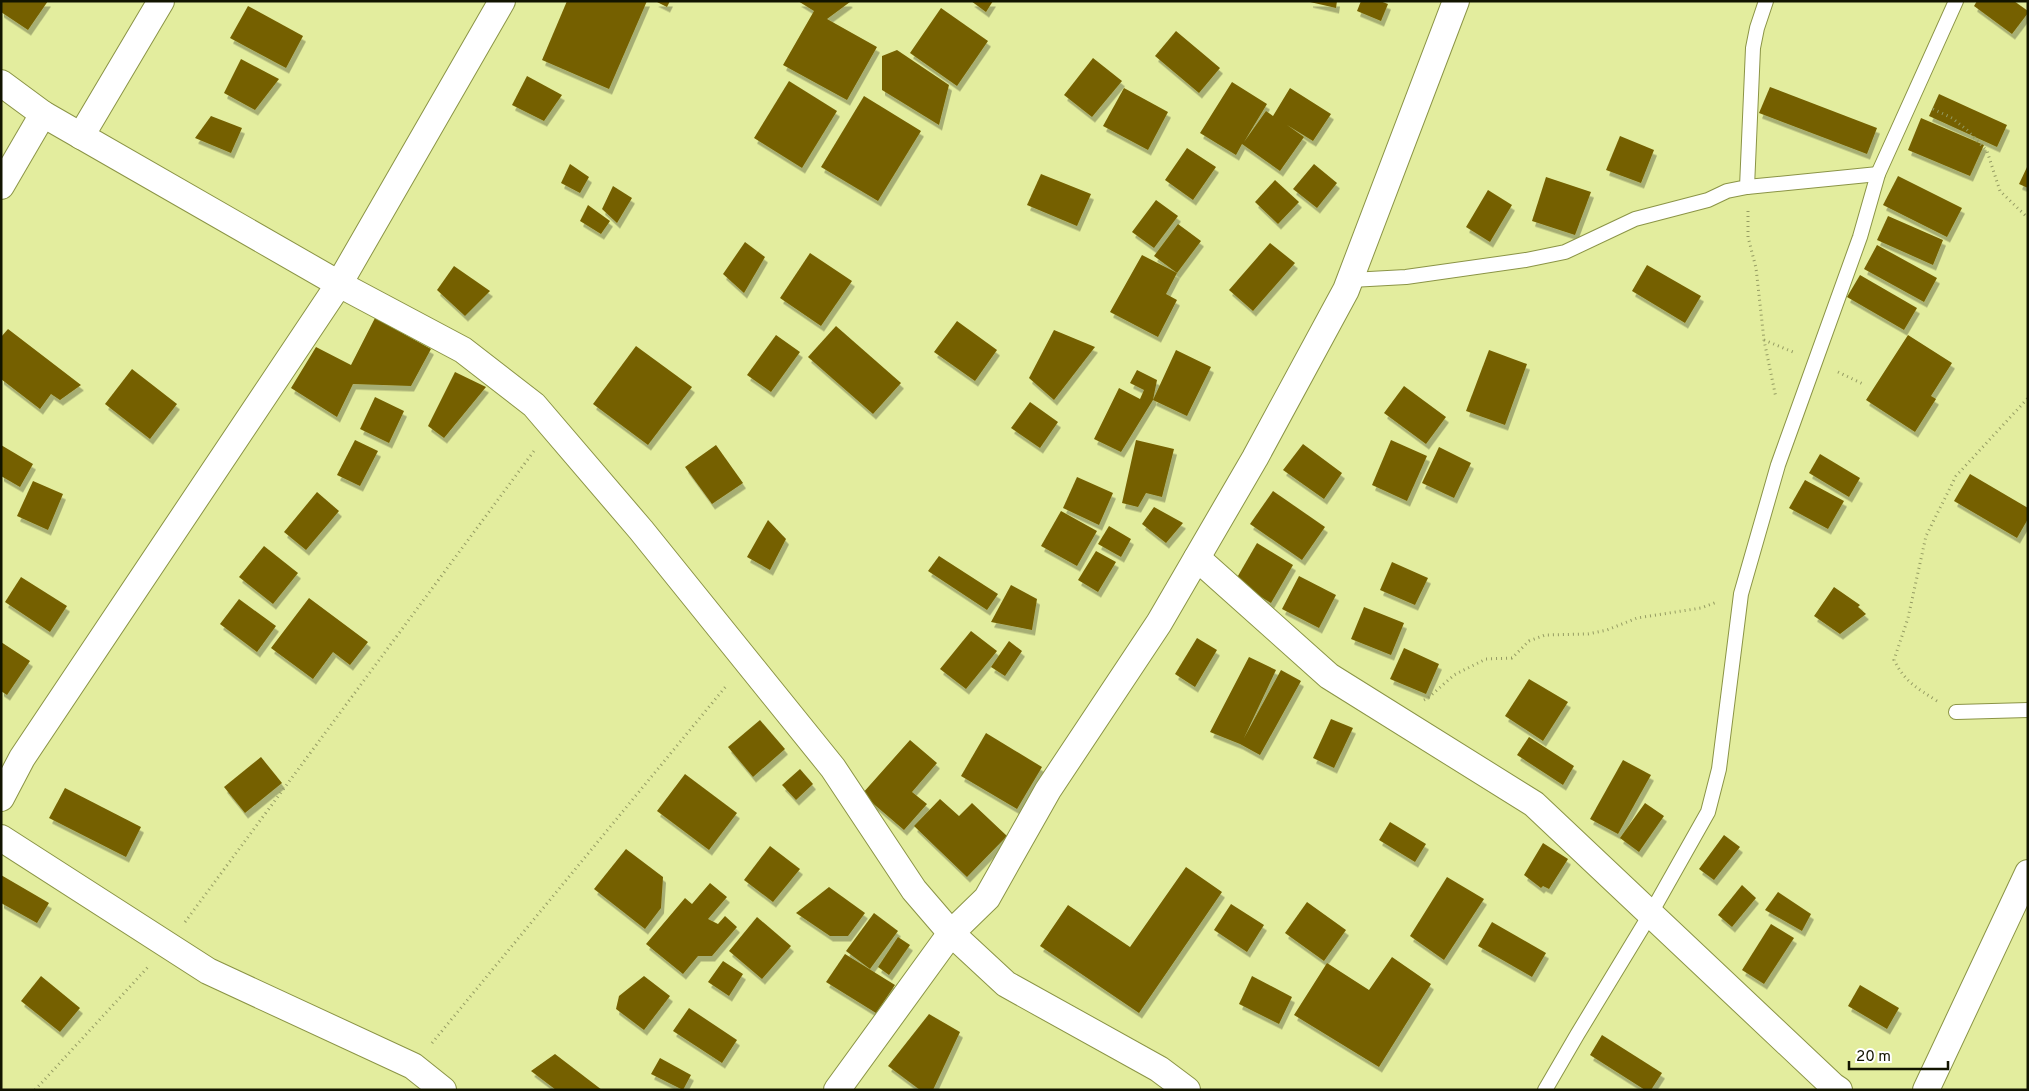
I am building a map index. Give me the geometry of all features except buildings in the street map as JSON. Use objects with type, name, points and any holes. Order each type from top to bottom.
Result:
[{"type":"street","points":[[80,136],[161,1]]},
{"type":"street","points":[[1,798],[22,758],[339,284],[502,1]]},
{"type":"street","points":[[837,1090],[951,933],[987,898],[1048,790],[1159,623],[1255,458],[1351,280],[1456,1]]},
{"type":"street","points":[[1,83],[42,114],[80,136],[339,284],[463,350],[534,405],[641,530],[833,768],[914,890],[951,933],[1006,984],[1159,1070],[1187,1090]]},
{"type":"street","points":[[1,186],[42,114]]},
{"type":"street","points":[[1196,558],[1329,676],[1534,804],[1839,1090]]},
{"type":"street","points":[[1,838],[208,971],[413,1066],[443,1090]]},
{"type":"street","points":[[1926,1090],[2028,873]]},
{"type":"lane","points":[[1747,187],[1754,48],[1757,28],[1766,1]]},
{"type":"lane","points":[[1545,1090],[1576,1035],[1652,913],[1708,812],[1719,769],[1741,594],[1778,466],[1860,237],[1878,174],[1956,1]]},
{"type":"lane","points":[[1351,280],[1406,276],[1526,260],[1565,252],[1635,219],[1708,200],[1727,191],[1747,187],[1878,174]]},
{"type":"lane","points":[[1956,712],[2028,710]]},
{"type":"path","points":[[1912,100],[1952,118],[1987,151],[2000,191],[2028,218]]},
{"type":"path","points":[[1747,187],[1748,237],[1756,268],[1764,340],[1777,405]]},
{"type":"path","points":[[1956,712],[1918,689],[1902,676],[1894,660],[1908,618],[1926,536],[1956,476],[2028,398]]},
{"type":"path","points":[[35,1090],[168,945],[552,426]]},
{"type":"path","points":[[1389,714],[1428,698],[1454,675],[1486,659],[1512,658],[1529,641],[1545,635],[1588,634],[1607,630],[1637,618],[1702,608],[1741,594]]},
{"type":"path","points":[[413,1066],[747,660]]}]
